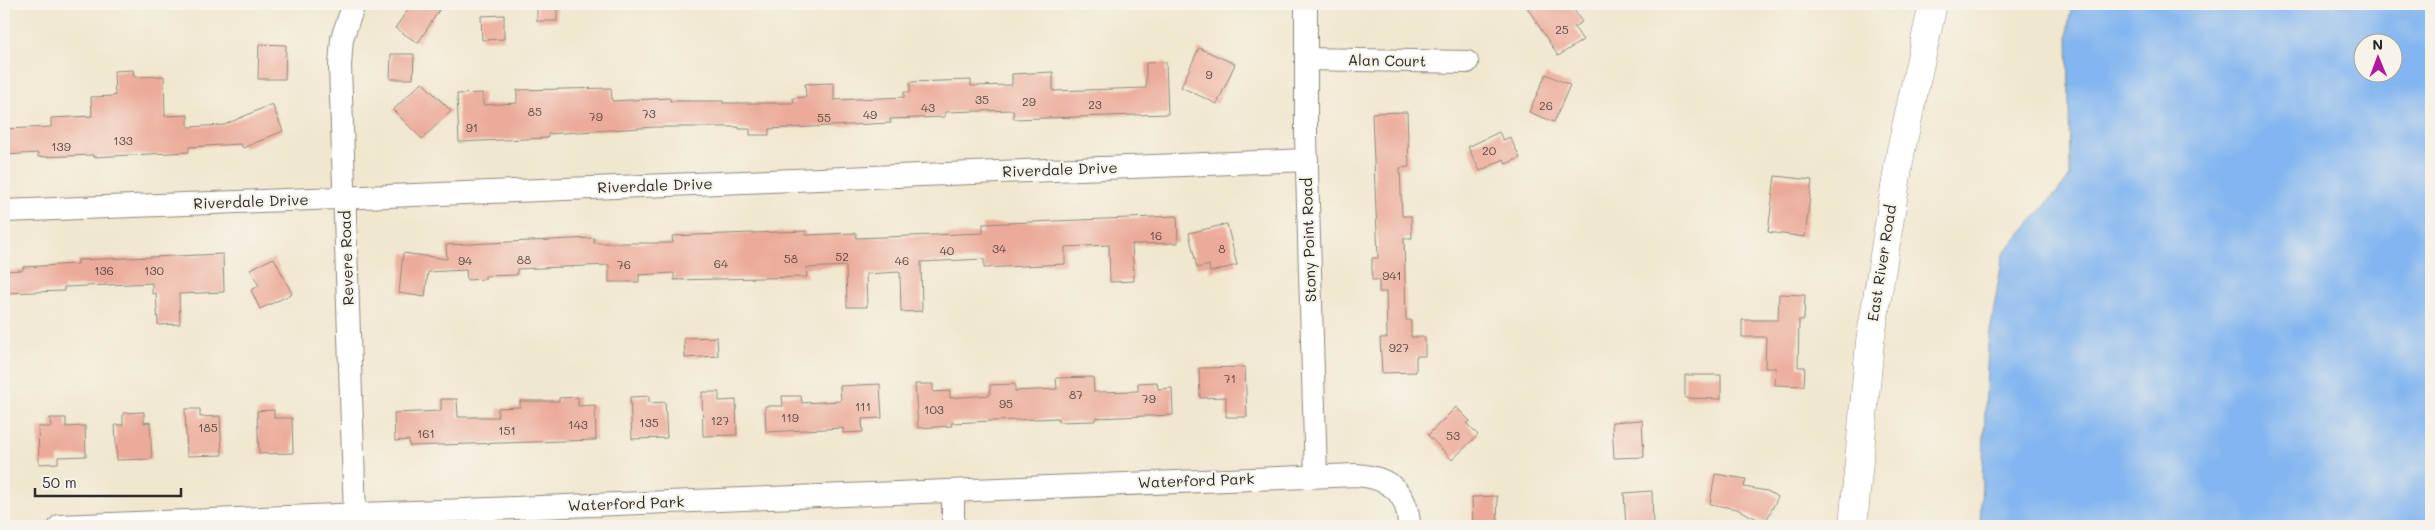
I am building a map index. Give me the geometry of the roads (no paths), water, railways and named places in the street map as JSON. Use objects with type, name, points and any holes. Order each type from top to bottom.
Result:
[{"type":"main road","name":"East River Road","points":[[1853,526],[1870,342],[1901,150],[1933,4]]},
{"type":"street","name":"Revere Road","points":[[354,4],[342,38],[340,66],[355,515]]},
{"type":"street","name":"Stony Point Road","points":[[1306,4],[1307,160],[1316,476]]},
{"type":"street","name":"Alan Court","points":[[1306,59],[1467,62]]},
{"type":"street","name":"Riverdale Drive","points":[[4,212],[1307,160]]},
{"type":"street","name":"Waterford Park","points":[[60,526],[1356,475],[1382,479],[1392,486],[1405,502],[1409,526]]},
{"type":"street","points":[[952,491],[953,526]]},
{"type":"water","points":[[2072,4],[2431,4],[2431,526],[1980,526],[1988,344],[2003,254],[2070,177],[2068,26]]}]
